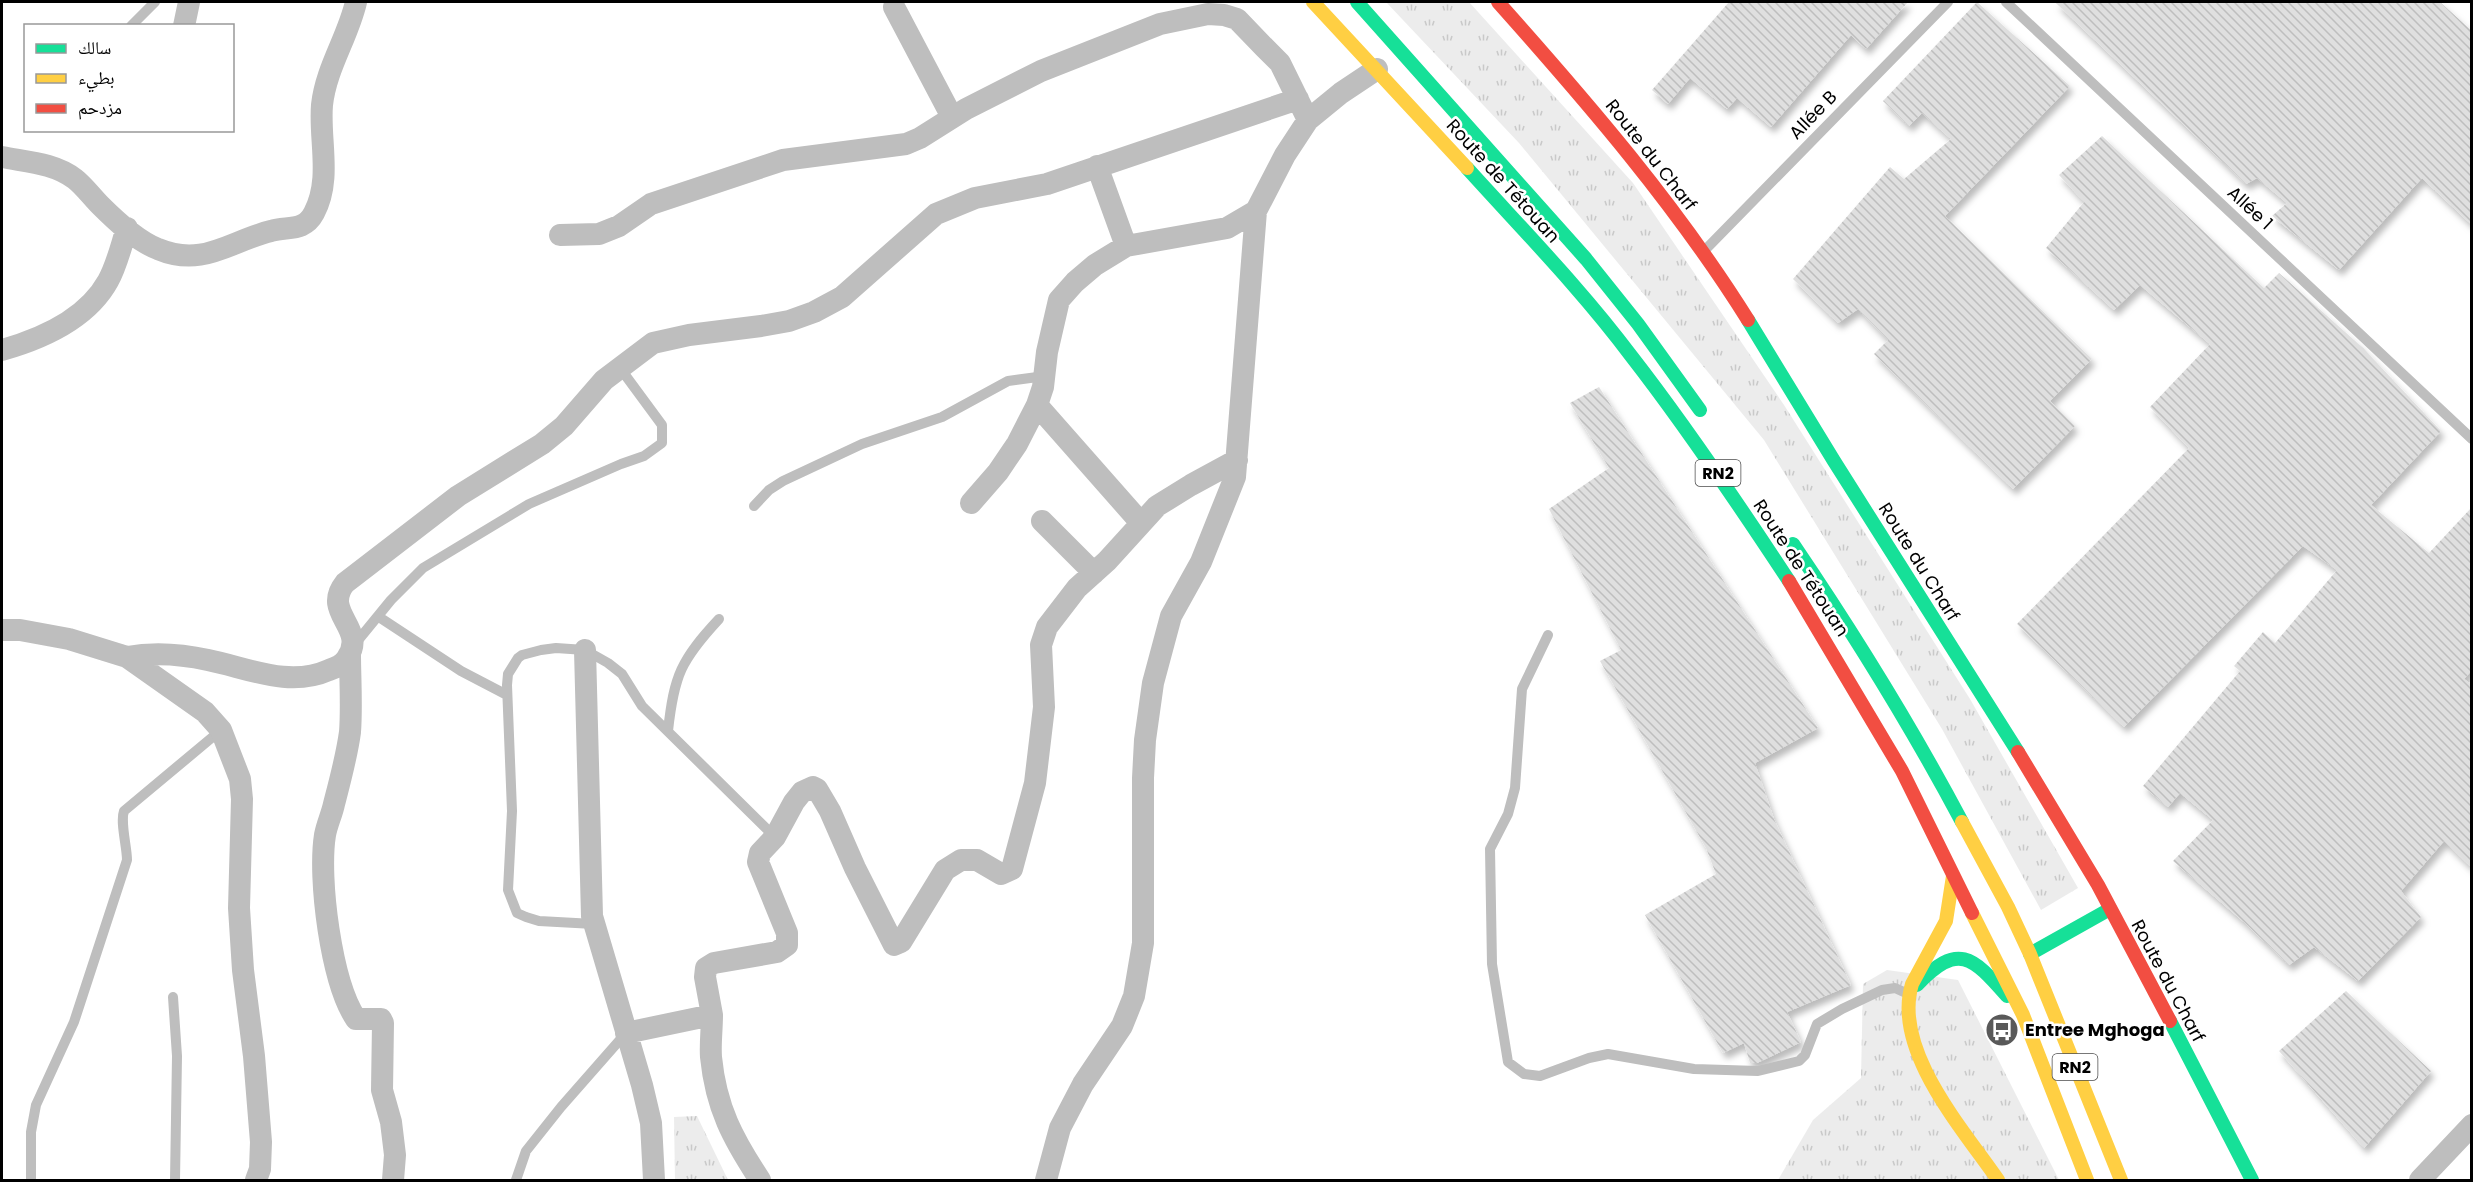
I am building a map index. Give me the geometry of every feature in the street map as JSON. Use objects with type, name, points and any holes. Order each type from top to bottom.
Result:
[{"type":"main road","name":"Route de Tétouan","points":[[1313,2],[1569,280],[1632,356],[1681,421],[1799,595],[1848,675],[1902,771],[2023,1015],[2086,1180]]},
{"type":"main road","name":"Route de Tétouan","points":[[1357,2],[1586,259],[1638,324],[1705,417]]},
{"type":"main road","name":"Route du Charf","points":[[1498,2],[1575,87],[1703,252],[1771,354],[1839,471],[2075,846],[2252,1180]]},
{"type":"main road","name":"Route de Tétouan","points":[[1785,533],[1845,620],[1924,753],[2008,907],[2030,954],[2121,1180]]},
{"type":"main road","points":[[1953,876],[1949,910],[1945,922],[1917,972],[1909,994],[1909,1021],[1914,1044],[1924,1066],[1998,1180]]},
{"type":"main road","points":[[2030,954],[2109,909]]},
{"type":"main road","points":[[1909,994],[1935,966],[1952,958],[1963,959],[1981,966],[2023,1015]]},
{"type":"street","points":[[184,24],[189,2]]},
{"type":"street","points":[[2,157],[52,166],[76,179],[101,206],[127,228],[157,249],[181,255],[197,255],[226,249],[273,230],[298,228],[306,223],[315,212],[324,180],[322,107],[325,83],[353,15],[356,2]]},
{"type":"street","points":[[894,7],[952,117]]},
{"type":"street","points":[[560,235],[599,234],[619,226],[651,204],[783,160],[906,144],[920,138],[952,117],[1041,71],[1160,24],[1208,14],[1237,19],[1280,63],[1308,120]]},
{"type":"street","points":[[1046,1180],[1060,1128],[1083,1084],[1122,1026],[1134,996],[1143,943],[1143,778],[1145,740],[1153,683],[1171,616],[1201,562],[1235,477],[1256,212],[1285,155],[1308,120],[1341,93],[1377,69]]},
{"type":"street","points":[[393,1180],[395,1155],[382,1090],[383,1023],[381,1019],[356,1018],[338,974],[327,911],[322,858],[350,732],[354,636],[340,614],[339,600],[341,588],[345,583],[458,496],[542,444],[564,426],[604,380],[653,343],[689,335],[789,321],[814,312],[842,297],[936,214],[975,198],[1047,184],[1298,99]]},
{"type":"street","points":[[1097,166],[1126,246]]},
{"type":"street","points":[[971,503],[998,472],[1017,444],[1037,405],[1045,376],[1047,352],[1059,300],[1075,282],[1126,246],[1227,228],[1256,212]]},
{"type":"street","points":[[2,350],[46,334],[65,323],[91,302],[107,283],[112,273],[127,228]]},
{"type":"street","points":[[1037,405],[1141,522]]},
{"type":"street","points":[[760,1180],[734,1139],[718,1096],[711,1055],[711,1015],[705,977],[706,968],[714,963],[777,952],[787,945],[787,933],[758,862],[760,853],[775,837],[802,792],[813,787],[817,789],[830,811],[855,868],[894,945],[901,942],[945,870],[961,860],[977,860],[1001,874],[1012,869],[1035,783],[1044,707],[1041,645],[1047,627],[1077,588],[1157,506],[1191,484],[1237,460]]},
{"type":"street","points":[[1042,521],[1094,573]]},
{"type":"street","points":[[2,630],[20,630],[69,639],[127,657],[205,712],[221,730],[240,779],[242,799],[239,908],[243,970],[254,1056],[261,1142],[260,1169],[256,1180]]},
{"type":"street","points":[[127,657],[162,654],[208,660],[282,678],[323,673],[346,661],[352,649]]},
{"type":"street","points":[[585,650],[592,916],[651,1123],[654,1180]]},
{"type":"street","points":[[626,1033],[711,1015]]},
{"type":"street","points":[[2420,1180],[2472,1125]]},
{"type":"lane","points":[[133,24],[155,2]]},
{"type":"lane","name":"Allée B","points":[[1703,252],[1948,2]]},
{"type":"lane","name":"Allée 1","points":[[2006,2],[2472,439]]},
{"type":"lane","points":[[352,649],[391,600],[423,568],[474,535],[529,504],[654,450],[662,443],[662,424],[620,368]]},
{"type":"lane","points":[[754,506],[769,490],[783,481],[862,444],[942,417],[1008,381],[1045,376]]},
{"type":"lane","points":[[379,617],[461,671],[507,695]]},
{"type":"lane","points":[[668,731],[674,685],[686,658],[719,619]]},
{"type":"lane","points":[[1548,635],[1522,688],[1515,788],[1508,814],[1490,849],[1492,964],[1508,1062],[1524,1074],[1540,1076],[1589,1058],[1608,1054],[1694,1069],[1758,1071],[1799,1061],[1805,1054],[1817,1024],[1842,1009],[1882,990],[1895,987],[1909,994]]},
{"type":"lane","points":[[594,924],[539,921],[526,917],[518,912],[508,890],[512,812],[508,674],[522,655],[556,648],[585,650],[608,663],[622,674],[642,706],[775,837]]},
{"type":"lane","points":[[31,1180],[31,1132],[36,1105],[74,1022],[127,860],[127,839],[122,822],[124,811],[221,730]]},
{"type":"lane","points":[[173,998],[177,1056],[175,1180]]},
{"type":"lane","points":[[516,1180],[526,1151],[626,1033]]},
{"type":"green space","points":[[1386,2],[1469,2],[1633,183],[1784,405],[1970,699],[2078,888],[2041,910],[1942,729],[1764,440],[1519,143]]},
{"type":"green space","points":[[1887,970],[1958,980],[2059,1180],[1778,1180],[1813,1120],[1861,1078],[1863,984]]},
{"type":"green space","points":[[697,1116],[728,1180],[675,1180],[674,1117]]},
{"type":"building","points":[[1729,2],[1908,2],[1866,49],[1851,35],[1771,127],[1737,98],[1727,109],[1690,78],[1668,104],[1652,90]]},
{"type":"building","points":[[1977,2],[2070,86],[1945,216],[2092,359],[2050,401],[2075,426],[2013,489],[1874,354],[1888,340],[1858,309],[1838,323],[1793,279],[1890,167],[1904,179],[1951,139],[1922,113],[1909,126],[1883,101]]},
{"type":"building","points":[[2055,2],[2440,2],[2472,31],[2472,225],[2422,178],[2339,270],[2272,216],[2287,203],[2257,178],[2246,184]]},
{"type":"building","points":[[2102,136],[2264,288],[2279,273],[2363,348],[2441,431],[2371,505],[2429,553],[2472,507],[2472,670],[2464,679],[2472,685],[2472,868],[2444,841],[2401,891],[2421,917],[2358,981],[2314,947],[2289,965],[2244,922],[2173,861],[2213,820],[2180,793],[2168,807],[2143,786],[2240,671],[2234,666],[2263,632],[2275,643],[2337,570],[2303,546],[2124,727],[2017,624],[2189,448],[2150,407],[2210,344],[2140,285],[2114,310],[2046,248],[2084,202],[2059,175]]},
{"type":"building","points":[[1599,387],[1818,728],[1755,763],[1774,819],[1851,985],[1787,1012],[1801,1042],[1757,1063],[1750,1063],[1744,1043],[1723,1053],[1645,915],[1716,874],[1706,848],[1600,661],[1621,650],[1549,509],[1609,468],[1570,403]]},
{"type":"building","points":[[2346,991],[2431,1071],[2364,1148],[2279,1051]]},
{"type":"traffic: fast","points":[[1357,2],[1586,259],[1638,324],[1700,410]]},
{"type":"traffic: fast","points":[[1467,168],[1613,332],[1693,439],[1789,581]]},
{"type":"traffic: fast","points":[[1748,320],[1834,461],[2018,752]]},
{"type":"traffic: fast","points":[[1793,544],[1881,681],[1962,822]]},
{"type":"traffic: fast","points":[[2030,954],[2110,909]]},
{"type":"traffic: fast","points":[[1917,985],[1943,963],[1954,959],[1964,959],[1984,971],[2007,996]]},
{"type":"traffic: fast","points":[[2170,1021],[2252,1180]]},
{"type":"traffic: slow","points":[[1313,2],[1467,168]]},
{"type":"traffic: slow","points":[[1962,822],[2008,907],[2030,954],[2121,1180]]},
{"type":"traffic: slow","points":[[1953,876],[1946,921],[1912,984],[1909,1009],[1912,1035],[1921,1062],[1934,1088],[1998,1180]]},
{"type":"traffic: slow","points":[[1972,913],[2023,1015],[2087,1180]]},
{"type":"traffic: jam","points":[[1498,2],[1598,117],[1661,195],[1748,320]]},
{"type":"traffic: jam","points":[[1789,581],[1902,771],[1972,913]]},
{"type":"traffic: jam","points":[[2018,752],[2098,885],[2170,1021]]},
{"type":"place","name":"Entree Mghoga","points":[[2002,1030]]}]
